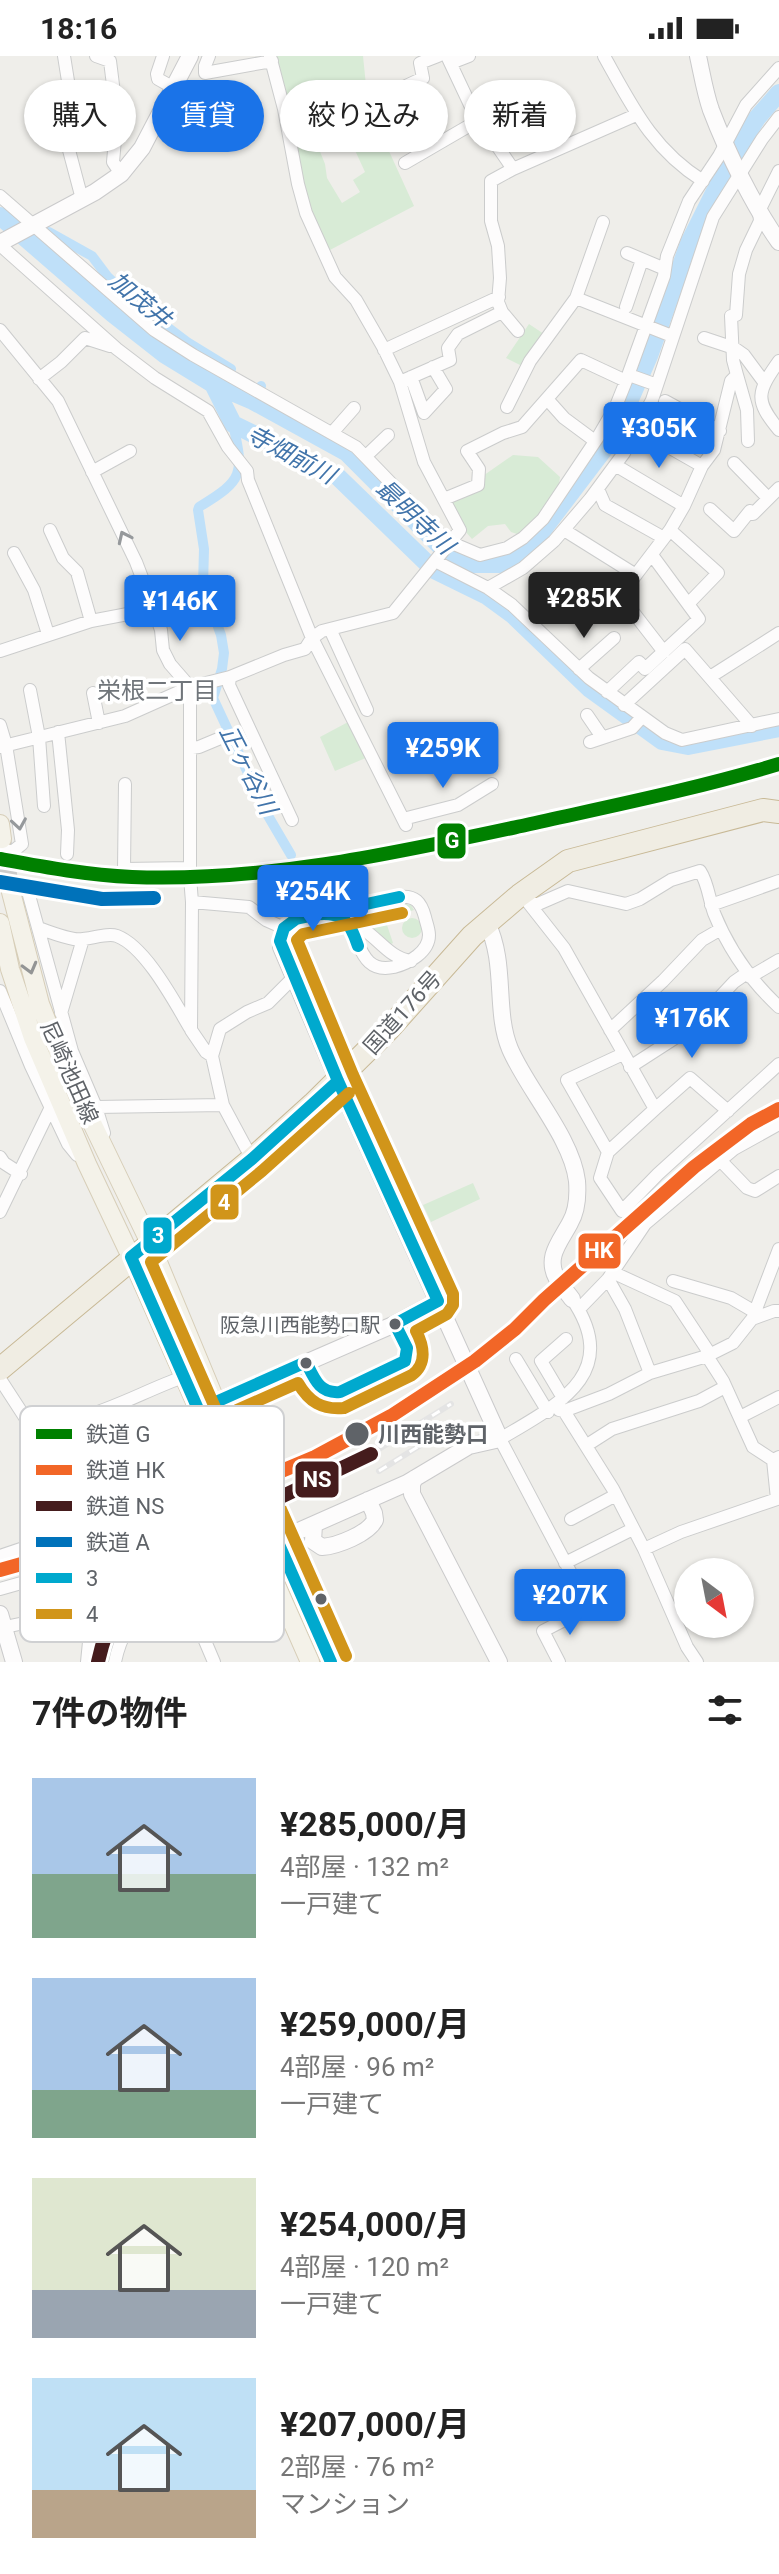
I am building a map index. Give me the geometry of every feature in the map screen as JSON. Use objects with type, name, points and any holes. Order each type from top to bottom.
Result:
[{"type":"highway","name":"国道176号","points":[[0,1369],[252,1159],[338,1081],[388,1030],[457,951],[487,923],[526,900],[568,861],[763,810],[779,812]]},
{"type":"main road","name":"尼崎池田線","points":[[6,888],[40,1004],[63,1063],[150,1243],[218,1406]]},
{"type":"main road","name":"尼崎池田線","points":[[0,923],[10,969],[33,1038],[196,1406]]},
{"type":"main road","name":"尼崎池田線","points":[[284,1555],[331,1662]]},
{"type":"main road","name":"尼崎池田線","points":[[284,1602],[310,1662]]},
{"type":"street","points":[[96,56],[110,61],[117,117],[113,162],[121,174]]},
{"type":"street","points":[[160,80],[157,74],[163,56]]},
{"type":"street","points":[[178,80],[190,56]]},
{"type":"street","points":[[209,56],[205,73],[271,59],[301,201],[335,277],[356,300],[424,413],[446,389],[433,367]]},
{"type":"street","points":[[419,80],[423,78],[420,63],[438,56]]},
{"type":"street","points":[[464,90],[449,60],[469,56]]},
{"type":"street","points":[[604,56],[636,115],[682,168],[703,181]]},
{"type":"street","points":[[698,56],[710,108],[759,211],[779,242]]},
{"type":"street","points":[[68,57],[72,106],[61,120],[82,199]]},
{"type":"street","points":[[0,196],[154,330],[332,433],[366,456],[449,545],[480,555],[507,548],[543,519],[595,441],[628,378],[676,230],[689,201],[746,105],[779,68]]},
{"type":"street","points":[[518,331],[498,302],[498,246],[491,221],[491,181],[636,115]]},
{"type":"street","points":[[488,588],[523,568],[564,530],[615,465],[652,400],[713,217],[739,170],[779,117]]},
{"type":"street","points":[[152,129],[142,148],[121,174],[1,243],[117,349],[155,378],[208,411],[228,447],[247,471],[312,638],[405,822],[458,805],[492,784]]},
{"type":"street","points":[[405,163],[464,129]]},
{"type":"street","points":[[501,152],[513,169]]},
{"type":"street","points":[[748,441],[747,410],[733,360],[731,316],[736,315],[739,274],[746,250],[760,221],[759,211],[779,171]]},
{"type":"street","points":[[507,407],[530,361],[576,298],[603,222]]},
{"type":"street","points":[[627,253],[665,269]]},
{"type":"street","points":[[626,307],[642,260]]},
{"type":"street","points":[[384,350],[499,297]]},
{"type":"street","points":[[576,298],[671,336]]},
{"type":"street","points":[[405,379],[450,360],[448,348],[458,334],[502,312]]},
{"type":"street","points":[[0,330],[58,401],[136,562],[161,630],[163,650],[170,664],[190,687],[191,1030]]},
{"type":"street","points":[[39,379],[85,338],[117,349]]},
{"type":"street","points":[[704,338],[734,348],[744,355],[764,382]]},
{"type":"street","points":[[444,499],[478,485],[479,469],[467,451],[522,427],[581,360],[628,378],[657,385]]},
{"type":"street","points":[[779,361],[764,382],[761,404],[764,413],[779,430]]},
{"type":"street","points":[[664,652],[633,612],[624,611],[616,601],[667,534],[702,466],[714,450],[731,381],[737,375]]},
{"type":"street","points":[[3,746],[125,716],[190,687],[223,679],[305,649],[312,638],[330,629],[393,613],[460,530],[424,462],[405,379]]},
{"type":"street","points":[[547,399],[575,427],[595,441]]},
{"type":"street","points":[[665,401],[720,431]]},
{"type":"street","points":[[332,433],[354,408]]},
{"type":"street","points":[[637,429],[702,466]]},
{"type":"street","points":[[366,456],[388,435]]},
{"type":"street","points":[[92,472],[130,451]]},
{"type":"street","points":[[734,463],[768,498]]},
{"type":"street","points":[[615,465],[684,506]]},
{"type":"street","points":[[710,509],[734,531],[750,511],[753,514],[779,488]]},
{"type":"street","points":[[598,489],[605,505],[667,534],[718,573],[688,604]]},
{"type":"street","points":[[50,530],[63,558],[77,572],[91,621]]},
{"type":"street","points":[[564,530],[636,575]]},
{"type":"street","points":[[14,553],[34,590],[48,634]]},
{"type":"street","points":[[607,692],[639,662],[645,669],[699,619],[652,555]]},
{"type":"street","points":[[432,564],[488,588],[512,605],[579,669],[624,705],[638,722],[665,733],[683,746],[779,719]]},
{"type":"street","points":[[0,651],[12,639],[48,634],[91,621],[154,609]]},
{"type":"street","points":[[330,629],[367,710]]},
{"type":"street","points":[[710,677],[779,633]]},
{"type":"street","points":[[579,669],[614,638]]},
{"type":"street","points":[[624,705],[685,649],[752,726]]},
{"type":"street","points":[[223,679],[229,685],[292,820]]},
{"type":"street","points":[[30,690],[39,737],[44,806]]},
{"type":"street","points":[[93,693],[99,723]]},
{"type":"street","points":[[587,715],[596,739],[638,722]]},
{"type":"street","points":[[0,725],[22,844],[12,852],[1,837]]},
{"type":"street","points":[[58,732],[68,830],[67,854]]},
{"type":"street","points":[[190,748],[223,737]]},
{"type":"street","points":[[125,784],[124,869],[190,868]]},
{"type":"street","points":[[526,900],[538,904],[568,891],[626,904],[671,880],[700,871],[706,879],[711,905],[721,929],[749,975],[779,1007]]},
{"type":"street","points":[[711,905],[779,881]]},
{"type":"street","points":[[6,888],[27,888],[72,1051],[96,1107],[115,1169]]},
{"type":"street","points":[[330,911],[348,923],[368,963],[384,968],[411,961],[424,948],[429,934],[423,910],[414,898],[399,897],[330,911],[296,919],[284,928],[281,947],[338,1081],[500,1439],[574,1579],[569,1589],[580,1612],[543,1631],[559,1662]]},
{"type":"street","points":[[526,900],[564,948],[655,1109]]},
{"type":"street","points":[[192,902],[249,907],[266,920],[284,928]]},
{"type":"street","points":[[348,923],[359,925],[399,959],[411,961]]},
{"type":"street","points":[[487,923],[495,939],[509,1047],[565,1147],[577,1177],[572,1220],[555,1247],[552,1263],[556,1278],[587,1323],[591,1341],[589,1360],[582,1376],[557,1407]]},
{"type":"street","points":[[38,928],[73,939],[95,939],[108,935],[119,937],[156,972],[191,1030],[212,1056]]},
{"type":"street","points":[[610,1030],[702,940],[721,929]]},
{"type":"street","points":[[61,1013],[83,939]]},
{"type":"street","points":[[630,1067],[692,1027],[734,982],[779,960]]},
{"type":"street","points":[[252,1159],[223,1105],[212,1056],[220,1029],[268,1003],[293,978]]},
{"type":"street","points":[[1,998],[68,1144],[93,1177]]},
{"type":"street","points":[[608,1152],[567,1080],[623,1054]]},
{"type":"street","points":[[728,1111],[690,1078],[608,1152],[600,1178],[622,1211],[658,1174],[728,1111],[779,1064]]},
{"type":"street","points":[[96,1107],[223,1105]]},
{"type":"street","points":[[0,1212],[51,1107]]},
{"type":"street","points":[[575,1304],[610,1276],[645,1224],[720,1160],[779,1124]]},
{"type":"street","points":[[0,1157],[21,1174]]},
{"type":"street","points":[[720,1160],[747,1188],[755,1191],[779,1176]]},
{"type":"street","points":[[284,1536],[395,1489],[414,1490],[469,1446],[500,1439],[557,1407],[609,1394],[650,1373],[709,1355],[733,1343],[753,1316],[779,1249]]},
{"type":"street","points":[[610,1276],[675,1301],[709,1355],[753,1447],[777,1460],[778,1501],[681,1532],[644,1549]]},
{"type":"street","points":[[610,1276],[650,1373]]},
{"type":"street","points":[[673,1281],[731,1298],[753,1316]]},
{"type":"street","points":[[216,1402],[395,1324],[438,1301]]},
{"type":"street","points":[[753,1316],[779,1311]]},
{"type":"street","points":[[557,1407],[541,1361],[566,1339]]},
{"type":"street","points":[[516,1359],[587,1445],[644,1549],[671,1614],[697,1662]]},
{"type":"street","points":[[115,1406],[183,1377]]},
{"type":"street","points":[[0,1379],[20,1410]]},
{"type":"street","points":[[587,1445],[612,1429],[699,1401],[725,1387]]},
{"type":"street","points":[[740,1417],[779,1397]]},
{"type":"street","points":[[414,1490],[499,1662]]},
{"type":"street","points":[[571,1519],[616,1495]]},
{"type":"street","points":[[314,1525],[313,1541],[322,1547],[368,1530],[375,1520],[368,1500]]},
{"type":"street","points":[[565,1563],[633,1529]]},
{"type":"street","points":[[0,1556],[20,1549]]},
{"type":"street","points":[[0,1589],[20,1583]]},
{"type":"street","points":[[2,1621],[14,1662]]},
{"type":"street","points":[[87,1662],[89,1642]]},
{"type":"street","points":[[115,1662],[120,1642]]},
{"type":"street","points":[[205,1642],[214,1662]]},
{"type":"green space","points":[[273,56],[363,56],[365,80],[280,80],[280,86]]},
{"type":"green space","points":[[296,152],[320,152],[327,178],[342,203],[360,192],[353,180],[365,172],[356,152],[389,152],[414,206],[328,251],[307,201]]},
{"type":"green space","points":[[529,324],[544,334],[522,366],[506,358]]},
{"type":"green space","points":[[513,455],[538,457],[560,477],[555,494],[520,535],[511,532],[505,524],[488,526],[472,539],[447,501]]},
{"type":"green space","points":[[350,721],[368,757],[335,771],[320,737]]},
{"type":"green space","points":[[406,904],[414,910],[389,918],[387,925],[393,943],[389,945],[356,917],[360,912]]},
{"type":"green space","points":[[412,918],[419,921],[422,928],[419,935],[412,938],[405,935],[402,928],[405,921]]},
{"type":"green space","points":[[473,1183],[480,1199],[431,1222],[423,1205]]},
{"type":"waterway","name":"最明寺川","points":[[0,216],[164,354],[213,384],[253,401],[346,452],[441,547],[468,564],[500,564],[529,548],[614,436],[649,356],[689,243],[729,163],[757,118],[779,93]]},
{"type":"waterway","name":"加茂井","points":[[49,232],[92,256],[107,276],[134,302],[187,342],[231,369]]},
{"type":"waterway","name":"寺畑前川","points":[[213,384],[233,424],[336,475],[434,570],[487,596],[513,615],[590,689],[662,741],[688,746],[779,728]]},
{"type":"waterway","name":"加茂井","points":[[253,401],[261,386]]},
{"type":"waterway","name":"正ヶ谷川","points":[[233,424],[239,454],[237,474],[225,490],[198,510],[204,549],[203,586],[221,635],[224,653],[213,698],[267,814],[291,855]]},
{"type":"tunnel","points":[[2,839],[11,892]]},
{"type":"railway","points":[[371,1454],[451,1404]]},
{"type":"railway","points":[[379,1471],[453,1425]]},
{"type":"rail line","name":"G","points":[[0,859],[82,873],[132,877],[232,875],[281,870],[380,855],[477,835],[685,789],[779,764]]},
{"type":"rail line","name":"A","points":[[0,882],[102,899],[154,898]]},
{"type":"rail line","name":"HK","points":[[284,1470],[391,1416],[475,1361],[515,1329],[694,1167],[751,1124],[779,1109]]},
{"type":"rail line","name":"NS","points":[[284,1496],[371,1454]]},
{"type":"rail line","name":"HK","points":[[0,1570],[20,1564]]},
{"type":"rail line","name":"NS","points":[[98,1662],[104,1642]]},
{"type":"transit line","name":"3","points":[[218,1406],[216,1402],[306,1362],[322,1388],[340,1392],[405,1361],[407,1348],[395,1324],[438,1301],[338,1081],[280,941],[284,928],[296,919],[399,897]]},
{"type":"transit line","name":"4","points":[[246,1406],[298,1383],[317,1403],[329,1408],[344,1408],[412,1375],[420,1366],[423,1354],[416,1331],[447,1314],[453,1305],[453,1294],[353,1075],[297,940],[303,934],[402,913]]},
{"type":"transit line","name":"3","points":[[312,915],[331,914],[343,919],[358,946]]},
{"type":"transit line","name":"3","points":[[197,1406],[131,1257],[252,1159],[338,1081]]},
{"type":"transit line","name":"4","points":[[214,1406],[151,1262],[262,1171],[349,1093]]},
{"type":"transit line","name":"4","points":[[284,1516],[346,1656]]},
{"type":"transit line","name":"3","points":[[284,1556],[331,1662]]},
{"type":"place","name":"阪急川西能勢口駅","points":[[395,1324]]},
{"type":"place","name":"川西能勢口","points":[[357,1434]]},
{"type":"district","name":"栄根二丁目","points":[[157,691]]}]
